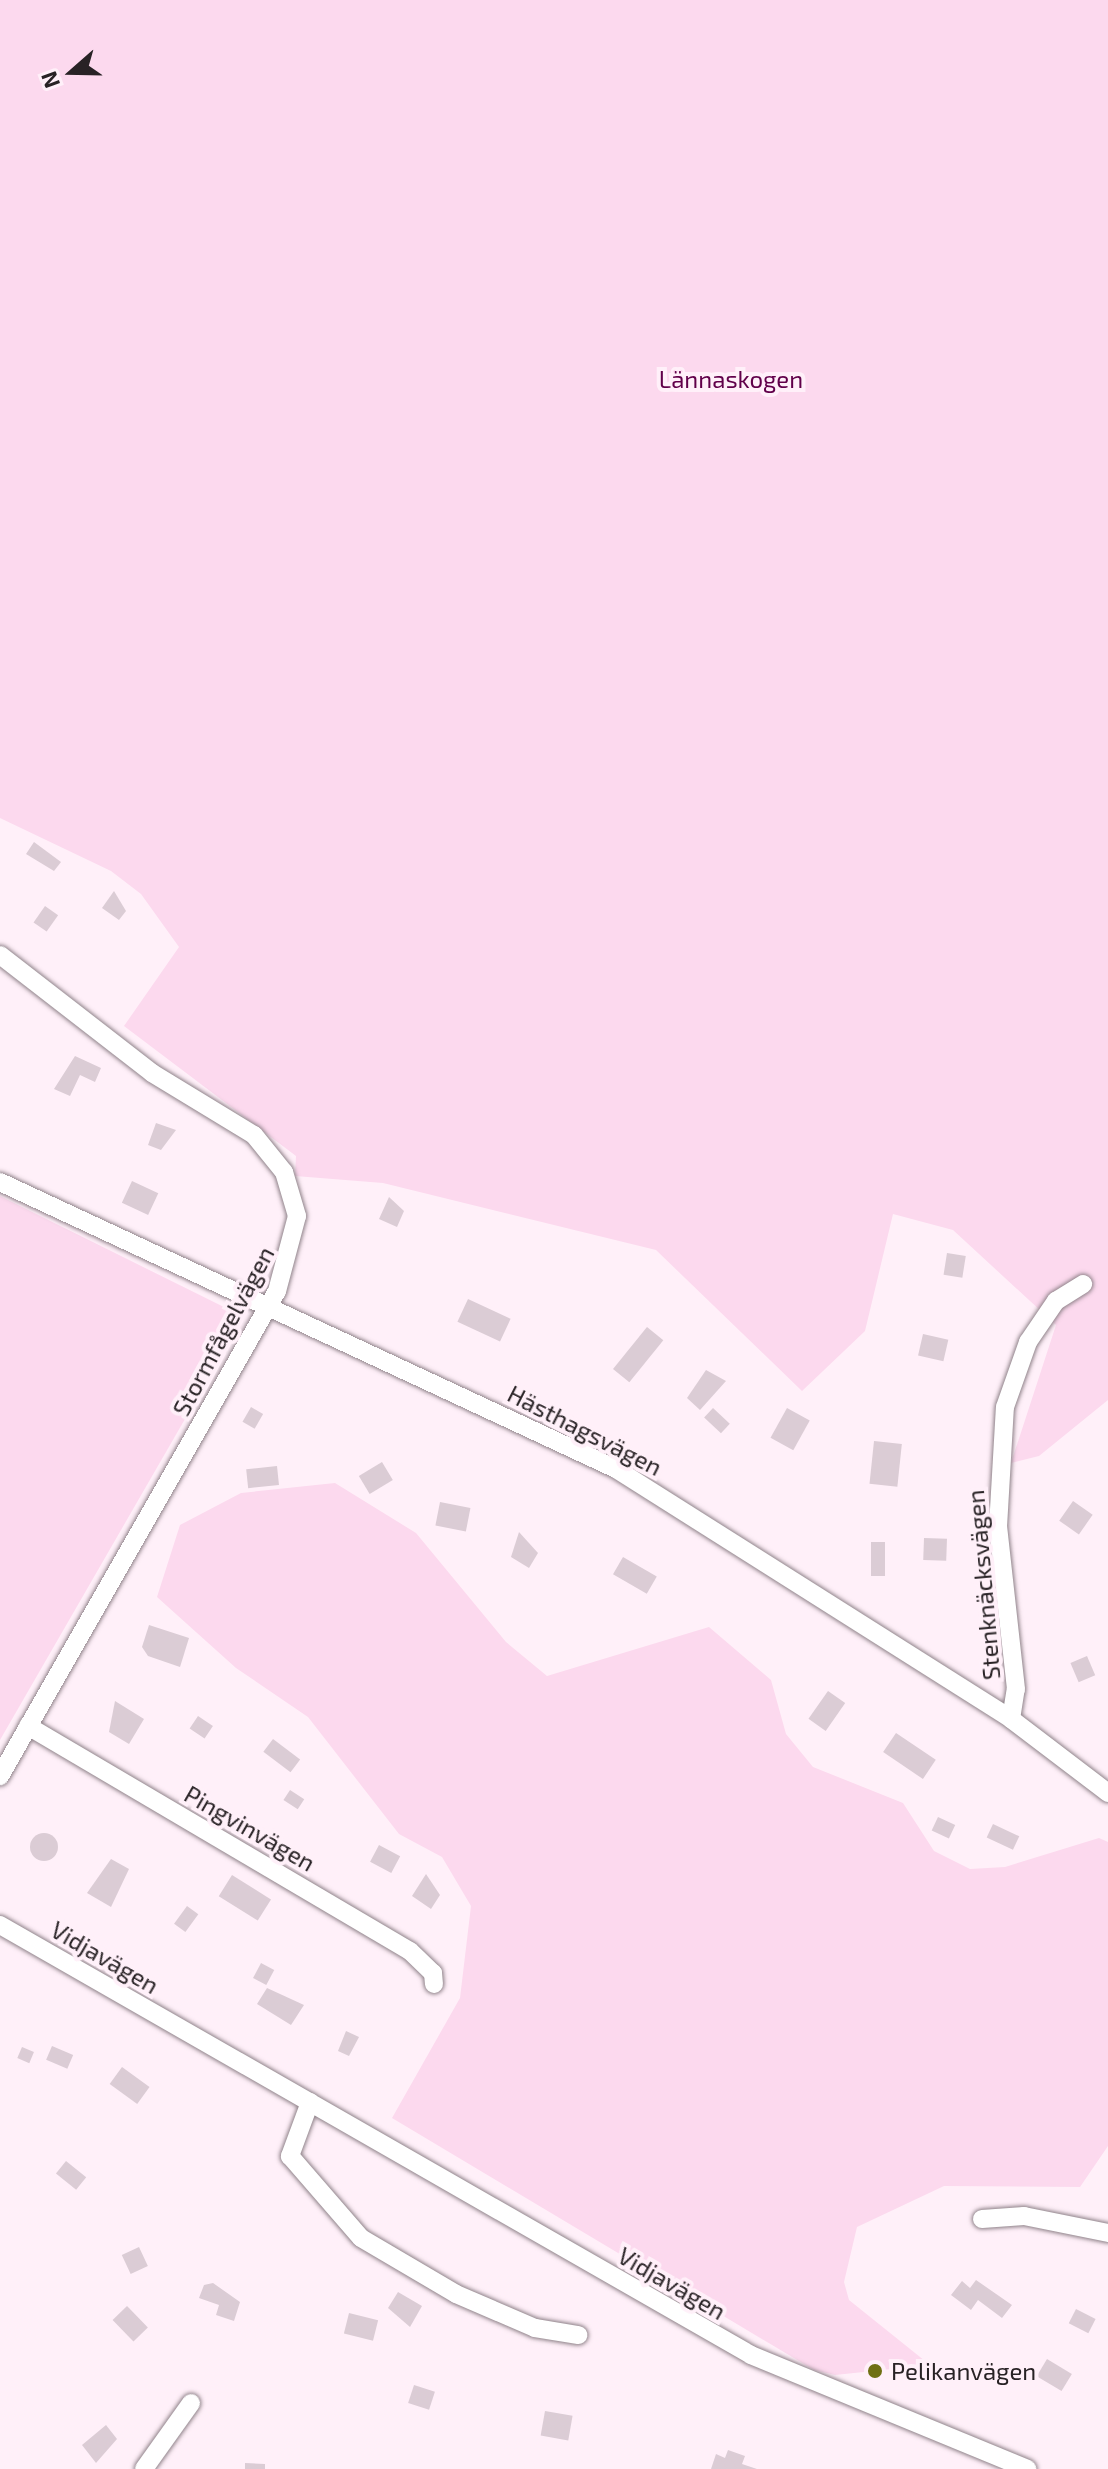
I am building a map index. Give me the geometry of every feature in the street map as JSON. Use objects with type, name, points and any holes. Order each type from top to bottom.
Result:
[{"type":"street","name":"Stormfågelvägen","points":[[0,955],[152,1073],[270,1151],[297,1216],[291,1258],[268,1306],[0,1776]]},
{"type":"street","name":"Hästhagsvägen","points":[[0,1182],[616,1469],[1011,1719],[1108,1793]]},
{"type":"street","name":"Stenknäcksvägen","points":[[1011,1719],[1016,1689],[998,1527],[1005,1407],[1028,1342],[1056,1301],[1083,1284]]},
{"type":"street","name":"Pingvinvägen","points":[[28,1726],[410,1951],[433,1973],[434,1984]]},
{"type":"street","name":"Vidjavägen","points":[[0,1925],[751,2355],[1027,2469]]},
{"type":"street","points":[[310,2102],[290,2156],[361,2238],[456,2294],[547,2332],[578,2335]]},
{"type":"street","points":[[982,2219],[1024,2216],[1108,2233]]},
{"type":"street","points":[[144,2469],[191,2403]]},
{"type":"green space","name":"Lännaskogen","points":[[0,0],[1108,0],[1108,1400],[1039,1456],[1011,1463],[1056,1325],[953,1230],[893,1214],[865,1331],[802,1391],[656,1250],[383,1183],[295,1176],[296,1156],[124,1026],[179,947],[141,894],[111,871],[0,818]]},
{"type":"green space","points":[[0,1196],[234,1312],[200,1393],[0,1740]]},
{"type":"green space","points":[[335,1483],[416,1533],[506,1642],[547,1676],[709,1627],[771,1680],[786,1734],[813,1767],[903,1803],[934,1851],[970,1869],[1005,1867],[1099,1838],[1108,1842],[1108,2146],[1080,2187],[944,2186],[857,2227],[844,2282],[849,2300],[930,2365],[835,2375],[814,2370],[392,2118],[460,1998],[471,1906],[442,1857],[399,1834],[308,1717],[236,1668],[157,1597],[180,1525],[241,1493]]},
{"type":"building","points":[[34,842],[61,862],[54,871],[26,854]]},
{"type":"building","points":[[114,891],[126,911],[119,920],[102,908]]},
{"type":"building","points":[[45,906],[58,915],[47,932],[34,922]]},
{"type":"building","points":[[75,1056],[101,1068],[95,1082],[80,1075],[70,1096],[54,1089]]},
{"type":"building","points":[[156,1123],[176,1130],[161,1150],[148,1145]]},
{"type":"building","points":[[132,1181],[158,1193],[148,1215],[122,1203]]},
{"type":"building","points":[[389,1197],[404,1211],[397,1227],[379,1219]]},
{"type":"building","points":[[947,1253],[966,1256],[962,1278],[944,1275]]},
{"type":"building","points":[[468,1299],[511,1319],[500,1342],[457,1322]]},
{"type":"building","points":[[647,1327],[663,1340],[629,1382],[613,1369]]},
{"type":"building","points":[[923,1334],[948,1340],[943,1361],[918,1355]]},
{"type":"building","points":[[706,1370],[726,1381],[700,1410],[687,1398]]},
{"type":"building","points":[[251,1407],[263,1414],[255,1429],[242,1422]]},
{"type":"building","points":[[713,1408],[730,1424],[721,1433],[704,1418]]},
{"type":"building","points":[[787,1408],[810,1421],[793,1450],[771,1438]]},
{"type":"building","points":[[874,1441],[902,1444],[897,1487],[870,1484]]},
{"type":"building","points":[[382,1462],[393,1480],[370,1494],[359,1476]]},
{"type":"building","points":[[277,1466],[279,1485],[248,1488],[246,1469]]},
{"type":"building","points":[[1073,1501],[1093,1515],[1079,1534],[1059,1521]]},
{"type":"building","points":[[440,1502],[470,1508],[466,1531],[435,1526]]},
{"type":"building","points":[[519,1532],[538,1553],[529,1568],[511,1557]]},
{"type":"building","points":[[924,1538],[947,1539],[946,1561],[923,1560]]},
{"type":"building","points":[[871,1542],[885,1542],[885,1576],[871,1576]]},
{"type":"building","points":[[623,1557],[657,1576],[647,1594],[613,1574]]},
{"type":"building","points":[[149,1625],[189,1638],[180,1667],[148,1656],[142,1647]]},
{"type":"building","points":[[1087,1656],[1095,1675],[1079,1682],[1070,1663]]},
{"type":"building","points":[[828,1691],[845,1703],[826,1731],[808,1719]]},
{"type":"building","points":[[115,1701],[144,1719],[129,1744],[109,1732]]},
{"type":"building","points":[[198,1716],[213,1726],[205,1739],[190,1728]]},
{"type":"building","points":[[896,1733],[936,1760],[923,1779],[883,1752]]},
{"type":"building","points":[[273,1739],[300,1759],[291,1772],[263,1752]]},
{"type":"building","points":[[290,1790],[304,1799],[298,1809],[283,1800]]},
{"type":"building","points":[[938,1817],[955,1825],[949,1839],[932,1831]]},
{"type":"building","points":[[993,1824],[1019,1836],[1013,1850],[987,1838]]},
{"type":"building","points":[[44,1833],[54,1837],[58,1847],[54,1857],[44,1861],[34,1857],[30,1847],[34,1837]]},
{"type":"building","points":[[379,1845],[400,1856],[391,1873],[370,1862]]},
{"type":"building","points":[[111,1859],[129,1869],[111,1907],[87,1893]]},
{"type":"building","points":[[426,1874],[440,1895],[431,1909],[412,1896]]},
{"type":"building","points":[[232,1875],[271,1899],[258,1921],[219,1896]]},
{"type":"building","points":[[187,1906],[198,1914],[185,1932],[174,1924]]},
{"type":"building","points":[[261,1963],[274,1970],[266,1985],[253,1978]]},
{"type":"building","points":[[267,1988],[304,2005],[291,2025],[257,2004]]},
{"type":"building","points":[[346,2031],[359,2037],[349,2056],[338,2051]]},
{"type":"building","points":[[52,2046],[73,2055],[67,2069],[46,2060]]},
{"type":"building","points":[[22,2047],[34,2052],[29,2063],[17,2058]]},
{"type":"building","points":[[122,2067],[150,2087],[137,2104],[110,2084]]},
{"type":"building","points":[[66,2161],[86,2177],[76,2190],[56,2173]]},
{"type":"building","points":[[139,2247],[148,2266],[131,2274],[122,2255]]},
{"type":"building","points":[[976,2280],[1012,2305],[1002,2318],[978,2300],[971,2310],[951,2295],[962,2281],[970,2288]]},
{"type":"building","points":[[213,2283],[240,2302],[234,2321],[216,2315],[219,2305],[199,2298],[204,2285]]},
{"type":"building","points":[[398,2292],[422,2306],[410,2327],[388,2308]]},
{"type":"building","points":[[127,2306],[148,2328],[133,2341],[113,2320]]},
{"type":"building","points":[[1076,2309],[1096,2319],[1088,2333],[1069,2323]]},
{"type":"building","points":[[349,2313],[378,2320],[373,2341],[344,2333]]},
{"type":"building","points":[[1047,2359],[1072,2374],[1062,2391],[1037,2376]]},
{"type":"building","points":[[414,2385],[435,2392],[429,2410],[408,2403]]},
{"type":"building","points":[[545,2411],[573,2416],[568,2440],[541,2436]]},
{"type":"building","points":[[106,2425],[117,2439],[96,2463],[82,2445]]},
{"type":"building","points":[[728,2450],[745,2456],[742,2464],[757,2469],[711,2469],[716,2454],[725,2458]]},
{"type":"building","points":[[245,2463],[265,2464],[265,2469],[245,2469]]},
{"type":"place","name":"Pelikanvägen","points":[[875,2371]]}]
